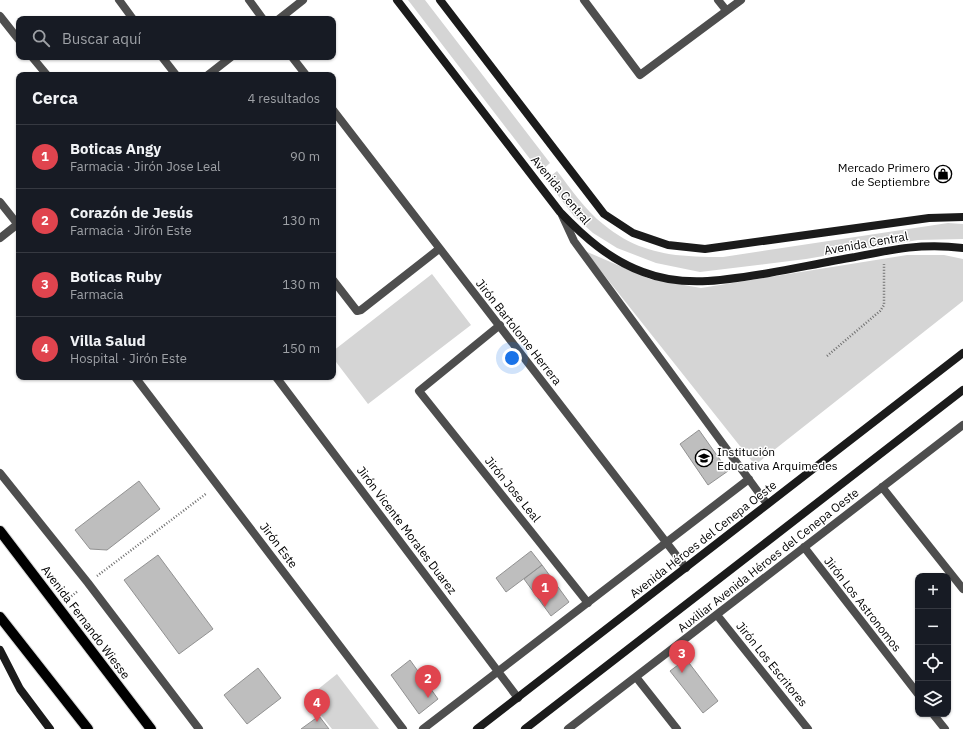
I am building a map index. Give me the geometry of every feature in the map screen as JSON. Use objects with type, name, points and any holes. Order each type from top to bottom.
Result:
[{"type":"main road","name":"Avenida Central","points":[[397,0],[560,212],[584,237],[612,257],[643,272],[676,280],[701,282],[722,280],[884,251],[937,245],[963,248]]},
{"type":"main road","name":"Avenida Central","points":[[440,0],[604,214],[633,233],[668,245],[705,249],[929,218],[963,217]]},
{"type":"main road","name":"Avenida Héroes del Cenepa Oeste","points":[[477,729],[963,353]]},
{"type":"main road","points":[[525,729],[963,390]]},
{"type":"main road","name":"Avenida Fernando Wiesse","points":[[0,531],[151,729]]},
{"type":"main road","points":[[0,617],[88,729]]},
{"type":"main road","points":[[0,650],[20,689],[50,729]]},
{"type":"street","points":[[119,0],[131,16]]},
{"type":"street","points":[[249,0],[261,16]]},
{"type":"street","points":[[283,16],[303,0]]},
{"type":"street","points":[[584,0],[640,75],[741,0]]},
{"type":"street","points":[[718,0],[726,10]]},
{"type":"street","points":[[0,16],[16,36]]},
{"type":"street","points":[[34,60],[44,72]]},
{"type":"street","points":[[164,60],[174,72]]},
{"type":"street","points":[[212,72],[227,60]]},
{"type":"street","points":[[294,60],[304,72]]},
{"type":"street","name":"Jirón Bartolome Herrera","points":[[336,114],[686,568]]},
{"type":"street","points":[[0,202],[16,222]]},
{"type":"street","points":[[560,212],[574,241],[767,504]]},
{"type":"street","points":[[0,238],[16,226]]},
{"type":"street","points":[[336,284],[357,311],[364,309],[439,249]]},
{"type":"street","name":"Jirón Jose Leal","points":[[500,325],[419,391],[588,603]]},
{"type":"street","name":"Jirón Este","points":[[137,380],[403,729]]},
{"type":"street","name":"Jirón Vicente Morales Duarez","points":[[278,380],[500,672],[518,698]]},
{"type":"street","name":"Auxiliar Avenida Héroes del Cenepa Oeste","points":[[568,729],[963,425]]},
{"type":"street","points":[[0,473],[88,583],[199,729]]},
{"type":"street","points":[[423,729],[500,672],[749,479]]},
{"type":"street","points":[[882,487],[963,589]]},
{"type":"street","name":"Jirón Los Astronomos","points":[[804,547],[915,690]]},
{"type":"street","name":"Jirón Los Escritores","points":[[717,615],[808,729]]},
{"type":"street","points":[[636,677],[677,729]]},
{"type":"street","points":[[935,717],[945,729]]},
{"type":"path","points":[[827,356],[880,311],[884,305],[884,251]]},
{"type":"path","points":[[58,606],[218,484]]},
{"type":"shaded area","points":[[408,0],[425,0],[550,163],[540,172]]},
{"type":"shaded area","points":[[557,171],[590,212],[617,234],[645,248],[675,255],[723,257],[948,223],[963,224],[963,239],[918,240],[806,259],[700,272],[656,263],[617,248],[593,233],[574,216],[546,180]]},
{"type":"shaded area","points":[[585,251],[650,279],[701,288],[907,255],[944,255],[963,259],[963,301],[755,465]]},
{"type":"shaded area","points":[[432,274],[471,325],[368,404],[336,362],[336,349]]},
{"type":"shaded area","points":[[337,674],[379,729],[332,729],[307,698]]},
{"type":"building","name":"Institución Educativa Arquimedes","points":[[699,430],[728,471],[708,485],[680,444]]},
{"type":"building","points":[[139,481],[160,509],[107,550],[90,549],[75,530]]},
{"type":"building","points":[[531,551],[542,565],[506,592],[496,578]]},
{"type":"building","points":[[158,555],[213,629],[179,654],[124,580]]},
{"type":"building","points":[[542,565],[569,602],[551,616],[524,579]]},
{"type":"building","points":[[686,659],[718,701],[703,713],[670,671]]},
{"type":"building","points":[[410,660],[438,699],[419,714],[391,675]]},
{"type":"building","points":[[258,668],[281,698],[247,724],[224,695]]},
{"type":"building","points":[[319,716],[329,729],[301,729]]},
{"type":"place","name":"Mercado Primero de Septiembre","points":[[943,174]]},
{"type":"place","name":"Institución Educativa Arquimedes","points":[[704,458]]},
{"type":"place","name":"Boticas Angy","points":[[545,607]]},
{"type":"place","name":"Boticas Ruby","points":[[682,673]]},
{"type":"place","name":"Corazón de Jesús","points":[[428,698]]},
{"type":"place","name":"Villa Salud","points":[[317,722]]}]
